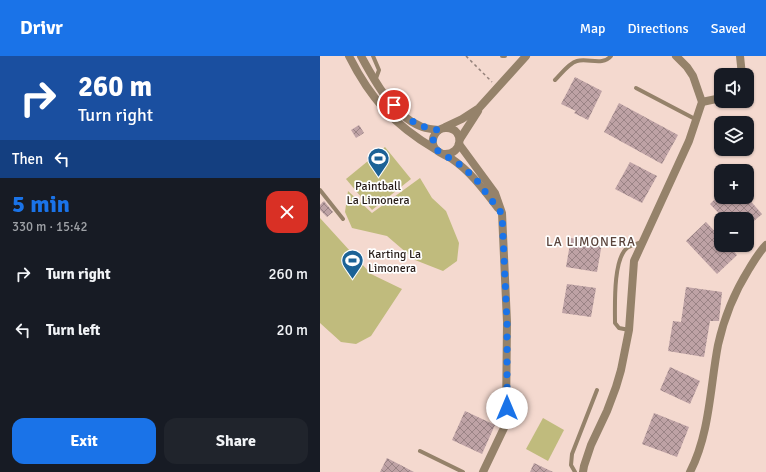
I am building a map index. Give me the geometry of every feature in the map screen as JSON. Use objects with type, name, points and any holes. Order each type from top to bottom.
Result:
[{"type":"street","points":[[349,56],[359,77],[367,89],[388,114],[403,128],[459,164],[475,178],[502,214]]},
{"type":"street","points":[[361,56],[375,81],[388,99],[405,117],[419,126],[441,129],[448,128],[456,131],[459,142],[495,193],[502,214],[507,322],[506,416],[504,428],[483,472]]},
{"type":"street","points":[[435,149],[433,141],[434,137],[441,129],[462,119],[478,108],[526,56]]},
{"type":"street","points":[[583,472],[591,445],[607,411],[616,387],[629,330],[632,269],[634,261],[689,141],[702,102],[687,67],[676,56]]},
{"type":"street","points":[[740,56],[741,68]]},
{"type":"street","points":[[702,102],[714,99]]},
{"type":"street","points":[[444,154],[452,153],[458,148],[459,142],[477,114],[478,108]]},
{"type":"street","points":[[690,472],[697,457],[705,428],[718,346],[726,316],[741,281],[766,245]]},
{"type":"lane","points":[[373,56],[379,70],[375,81]]},
{"type":"lane","points":[[555,80],[571,64],[577,61],[603,61],[608,60],[611,56]]},
{"type":"lane","points":[[636,88],[697,120]]},
{"type":"lane","points":[[320,190],[343,219]]},
{"type":"lane","points":[[629,330],[619,328],[615,323],[617,271],[619,259],[627,248],[642,242]]},
{"type":"lane","points":[[574,472],[571,465],[572,454],[597,390]]},
{"type":"lane","points":[[420,451],[463,472]]},
{"type":"path","points":[[466,56],[498,87]]},
{"type":"shaded area","name":"Paintball La Limonera","points":[[385,147],[411,179],[372,210],[346,179]]},
{"type":"shaded area","points":[[420,178],[432,198],[446,211],[459,243],[457,261],[443,271],[415,260],[387,236],[352,228],[345,212],[348,191],[372,213]]},
{"type":"shaded area","name":"Karting La Limonera","points":[[320,218],[371,274],[402,289],[371,336],[356,344],[341,342],[320,323]]},
{"type":"shaded area","points":[[543,418],[564,430],[548,461],[526,449]]},
{"type":"building","points":[[575,77],[602,91],[588,120],[574,113],[576,111],[561,104]]},
{"type":"building","points":[[619,103],[678,135],[662,164],[604,132]]},
{"type":"building","points":[[359,125],[364,133],[356,138],[351,130]]},
{"type":"building","points":[[630,162],[657,176],[642,203],[615,189]]},
{"type":"building","points":[[714,200],[714,204],[753,204],[762,214],[754,221],[754,212],[717,212],[710,204]]},
{"type":"building","points":[[324,201],[333,212],[327,217],[320,210],[320,205]]},
{"type":"building","points":[[706,222],[714,231],[714,252],[734,252],[737,255],[717,274],[686,241]]},
{"type":"building","points":[[571,238],[602,243],[597,272],[566,267]]},
{"type":"building","points":[[567,284],[596,288],[591,317],[562,313]]},
{"type":"building","points":[[686,287],[722,292],[719,321],[710,321],[704,357],[668,351],[673,321],[681,322]]},
{"type":"building","points":[[670,367],[700,381],[690,404],[660,390]]},
{"type":"building","points":[[465,411],[495,425],[482,454],[452,440]]},
{"type":"building","points":[[654,413],[689,427],[677,457],[642,444]]},
{"type":"building","points":[[387,458],[414,472],[380,472]]},
{"type":"building","points":[[534,463],[553,472],[530,472]]},
{"type":"place","name":"Paintball La Limonera","points":[[378,178]]},
{"type":"place","name":"Karting La Limonera","points":[[353,280]]},
{"type":"district","name":"LA LIMONERA","points":[[591,241]]},
{"type":"route","points":[[394,105],[405,117],[419,126],[438,130],[435,133],[433,141],[435,149],[459,164],[475,178],[502,214],[507,322],[507,408]]}]
